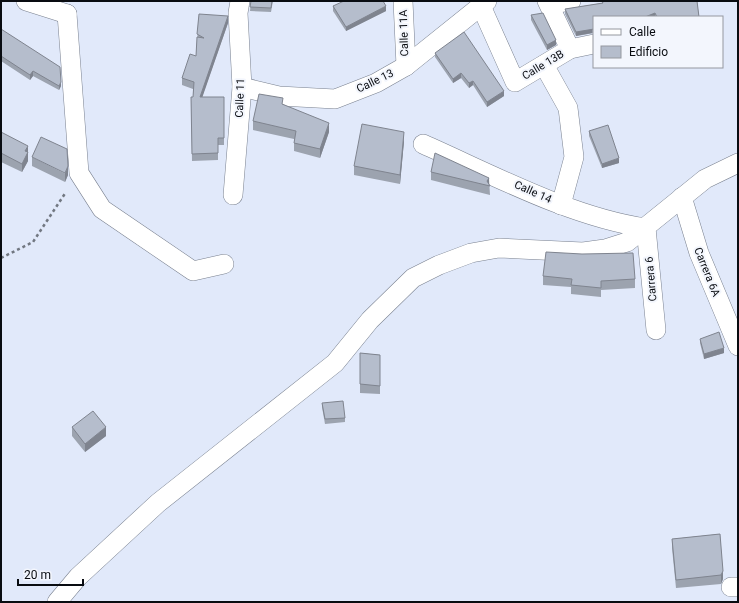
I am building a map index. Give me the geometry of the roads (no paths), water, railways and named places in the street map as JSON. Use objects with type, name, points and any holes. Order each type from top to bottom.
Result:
[{"type":"street","points":[[26,1],[70,8],[79,173],[102,209],[193,271],[224,264]]},
{"type":"street","name":"Calle 11","points":[[233,195],[242,87],[238,13],[240,1]]},
{"type":"street","name":"Calle 11A","points":[[403,1],[406,66]]},
{"type":"street","points":[[570,49],[548,3],[571,1]]},
{"type":"street","name":"Calle 13","points":[[242,87],[279,96],[335,99],[376,83],[406,66],[484,4]]},
{"type":"street","name":"Calle 13B","points":[[484,4],[515,82],[570,49],[593,44]]},
{"type":"street","points":[[544,65],[568,108],[571,129],[574,157],[561,205]]},
{"type":"street","name":"Calle 14","points":[[423,144],[561,205],[617,224],[646,228]]},
{"type":"street","points":[[57,602],[78,577],[158,503],[335,362],[370,320],[413,278],[439,265],[471,253],[499,248],[583,252],[605,249],[627,242],[705,179],[738,163]]},
{"type":"street","name":"Carrera 6A","points":[[682,197],[699,253],[738,346]]},
{"type":"street","name":"Carrera 6","points":[[646,228],[656,330]]}]
